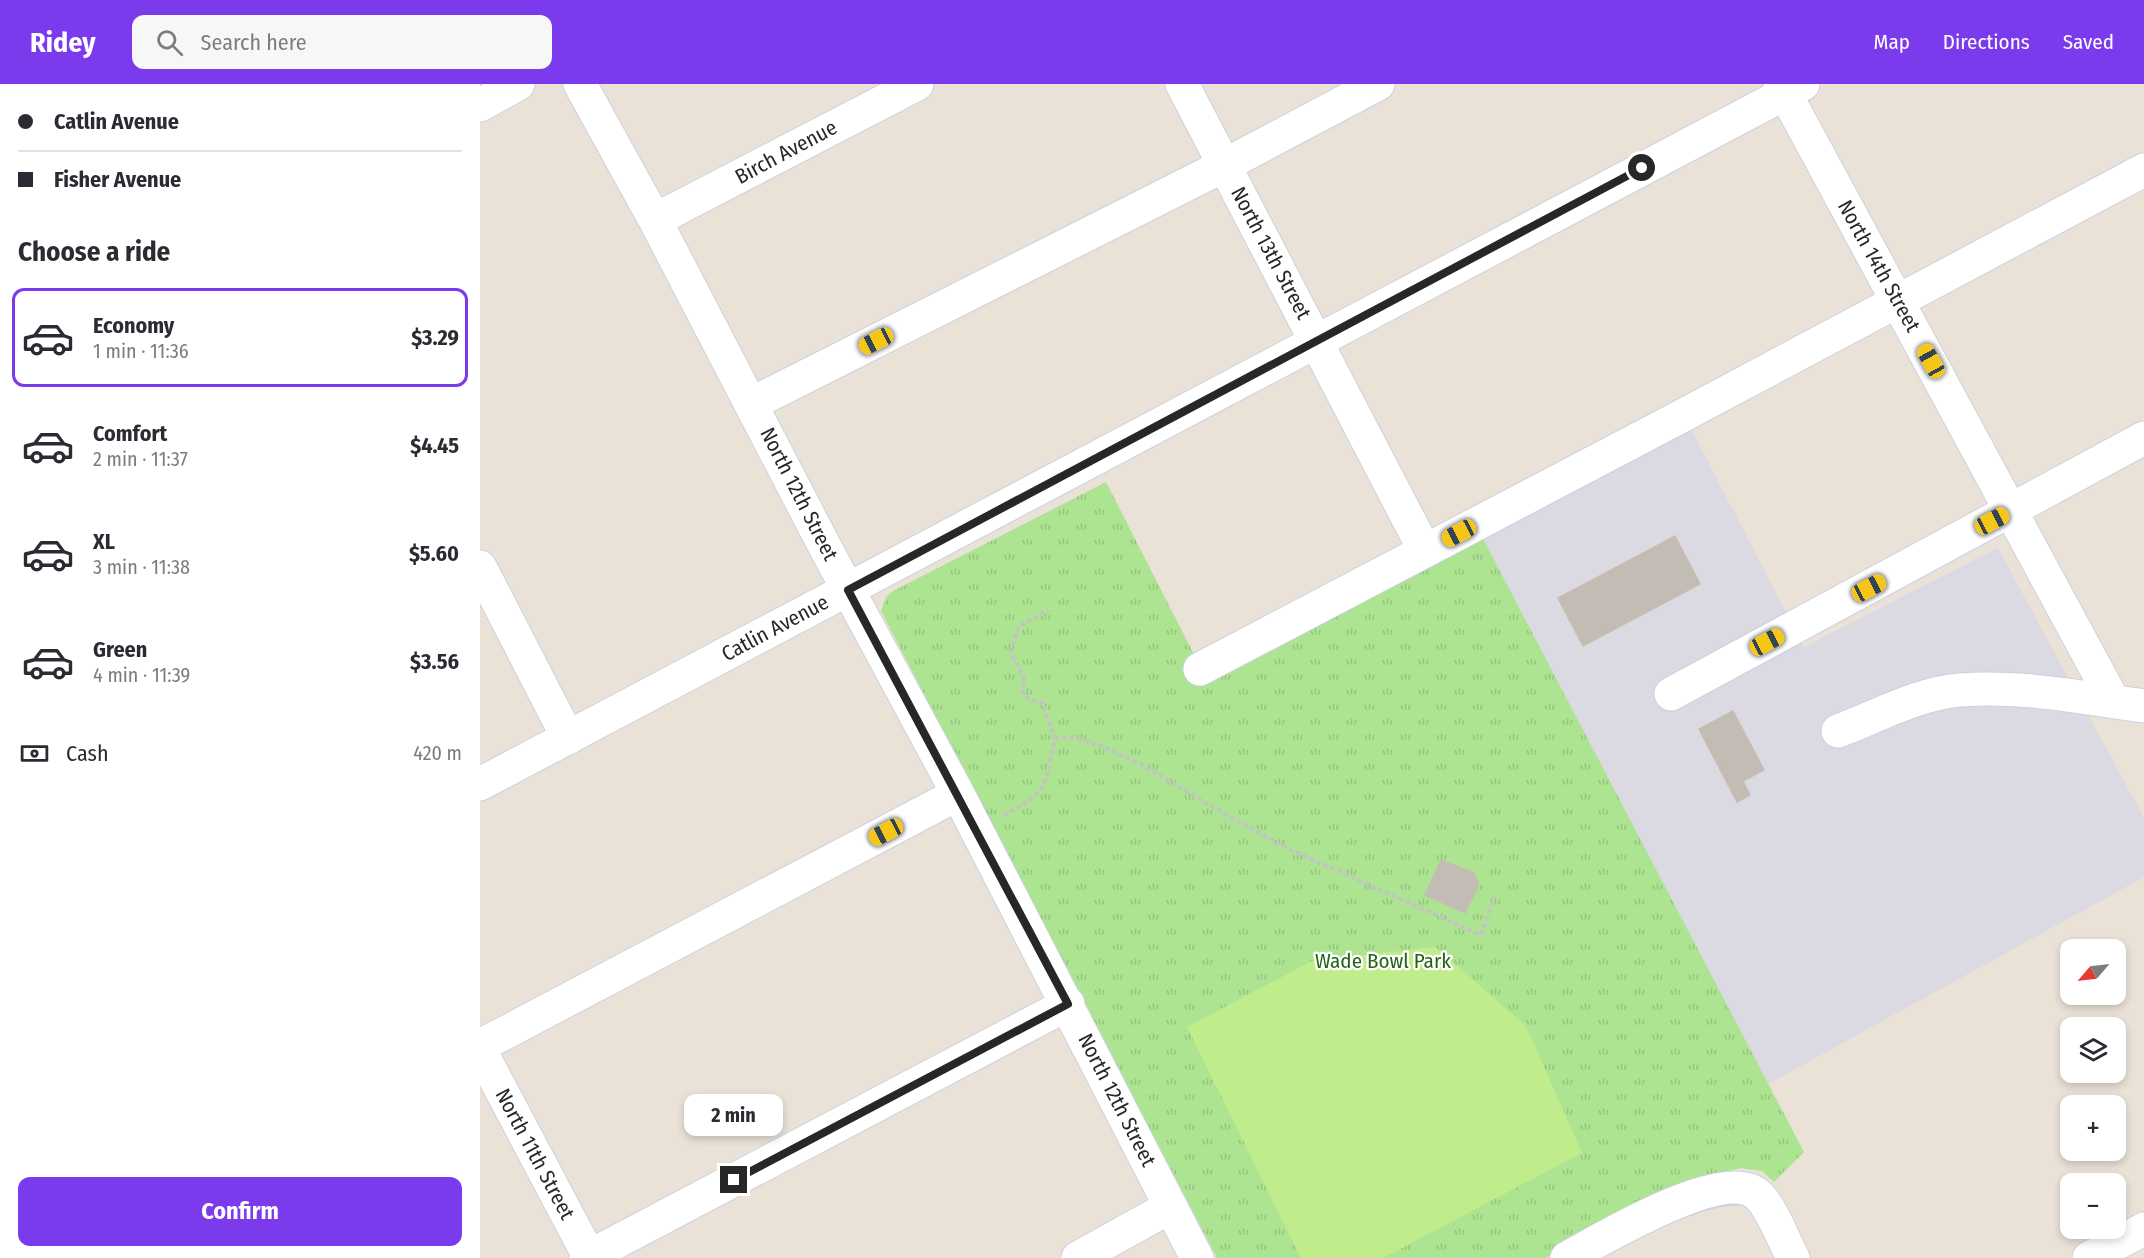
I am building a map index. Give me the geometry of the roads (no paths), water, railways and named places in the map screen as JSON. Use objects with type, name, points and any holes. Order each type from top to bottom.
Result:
[{"type":"street","points":[[480,105],[518,84]]},
{"type":"street","name":"North 12th Street","points":[[580,84],[753,403],[848,590],[1068,1004],[1197,1258]]},
{"type":"street","name":"Birch Avenue","points":[[655,220],[917,84]]},
{"type":"street","name":"North 13th Street","points":[[1182,84],[1425,551]]},
{"type":"street","points":[[753,403],[1225,165],[1378,84]]},
{"type":"street","name":"North 14th Street","points":[[1789,87],[1899,301],[2013,510],[2129,704]]},
{"type":"street","name":"Catlin Avenue","points":[[480,784],[1789,87]]},
{"type":"street","points":[[1200,669],[2144,170]]},
{"type":"street","points":[[1671,694],[2144,438]]},
{"type":"street","points":[[480,567],[568,738]]},
{"type":"street","points":[[1838,731],[1920,700],[1959,690],[2031,691],[2129,704]]},
{"type":"street","points":[[480,1048],[958,794]]},
{"type":"street","points":[[589,1258],[1068,1004]]},
{"type":"street","name":"North 11th Street","points":[[480,1048],[589,1258]]},
{"type":"street","points":[[1567,1258],[1643,1216],[1722,1188],[1746,1189],[1760,1197],[1793,1258]]},
{"type":"street","points":[[1078,1258],[1170,1207]]},
{"type":"street","points":[[2089,1258],[2144,1229]]},
{"type":"park label","name":"Wade Bowl Park","points":[[1383,961]]}]
